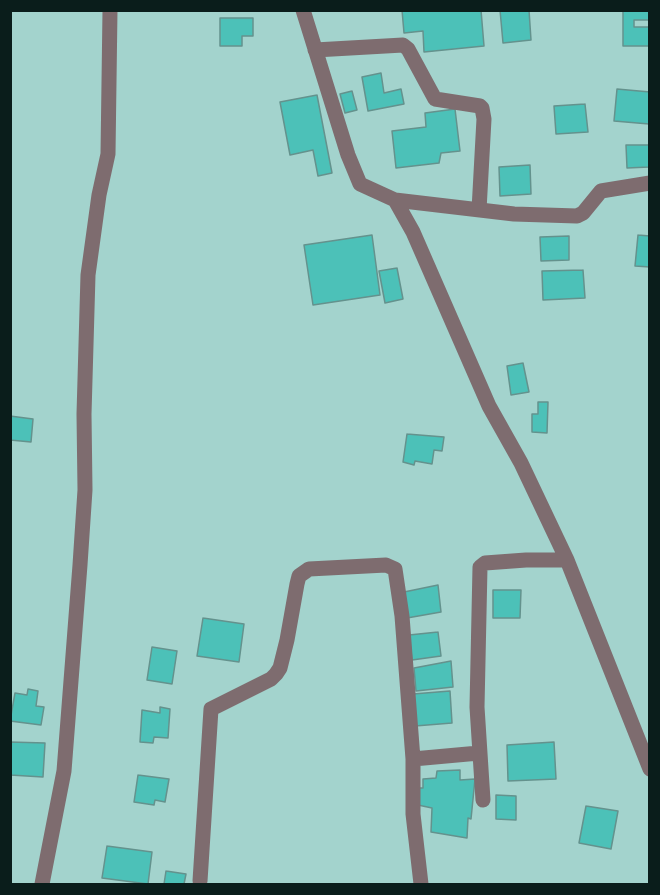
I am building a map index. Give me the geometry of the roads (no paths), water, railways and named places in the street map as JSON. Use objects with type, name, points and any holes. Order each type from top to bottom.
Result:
[{"type":"street","points":[[42,885],[64,771],[85,490],[84,414],[88,275],[99,195],[108,154],[111,10]]},
{"type":"street","points":[[303,10],[348,155],[360,184],[395,200],[479,210],[577,216],[583,213],[601,191],[650,183]]},
{"type":"street","points":[[315,51],[403,45],[408,49],[435,99],[482,108],[484,119],[479,210]]},
{"type":"street","points":[[395,200],[413,232],[489,406],[521,463],[567,560],[650,769]]},
{"type":"street","points":[[483,800],[477,707],[480,567],[485,563],[567,560]]},
{"type":"street","points":[[200,880],[211,709],[270,679],[280,668],[299,576],[309,569],[386,564],[395,569],[402,616],[413,759],[413,814],[422,885]]},
{"type":"street","points":[[413,759],[479,753]]}]
